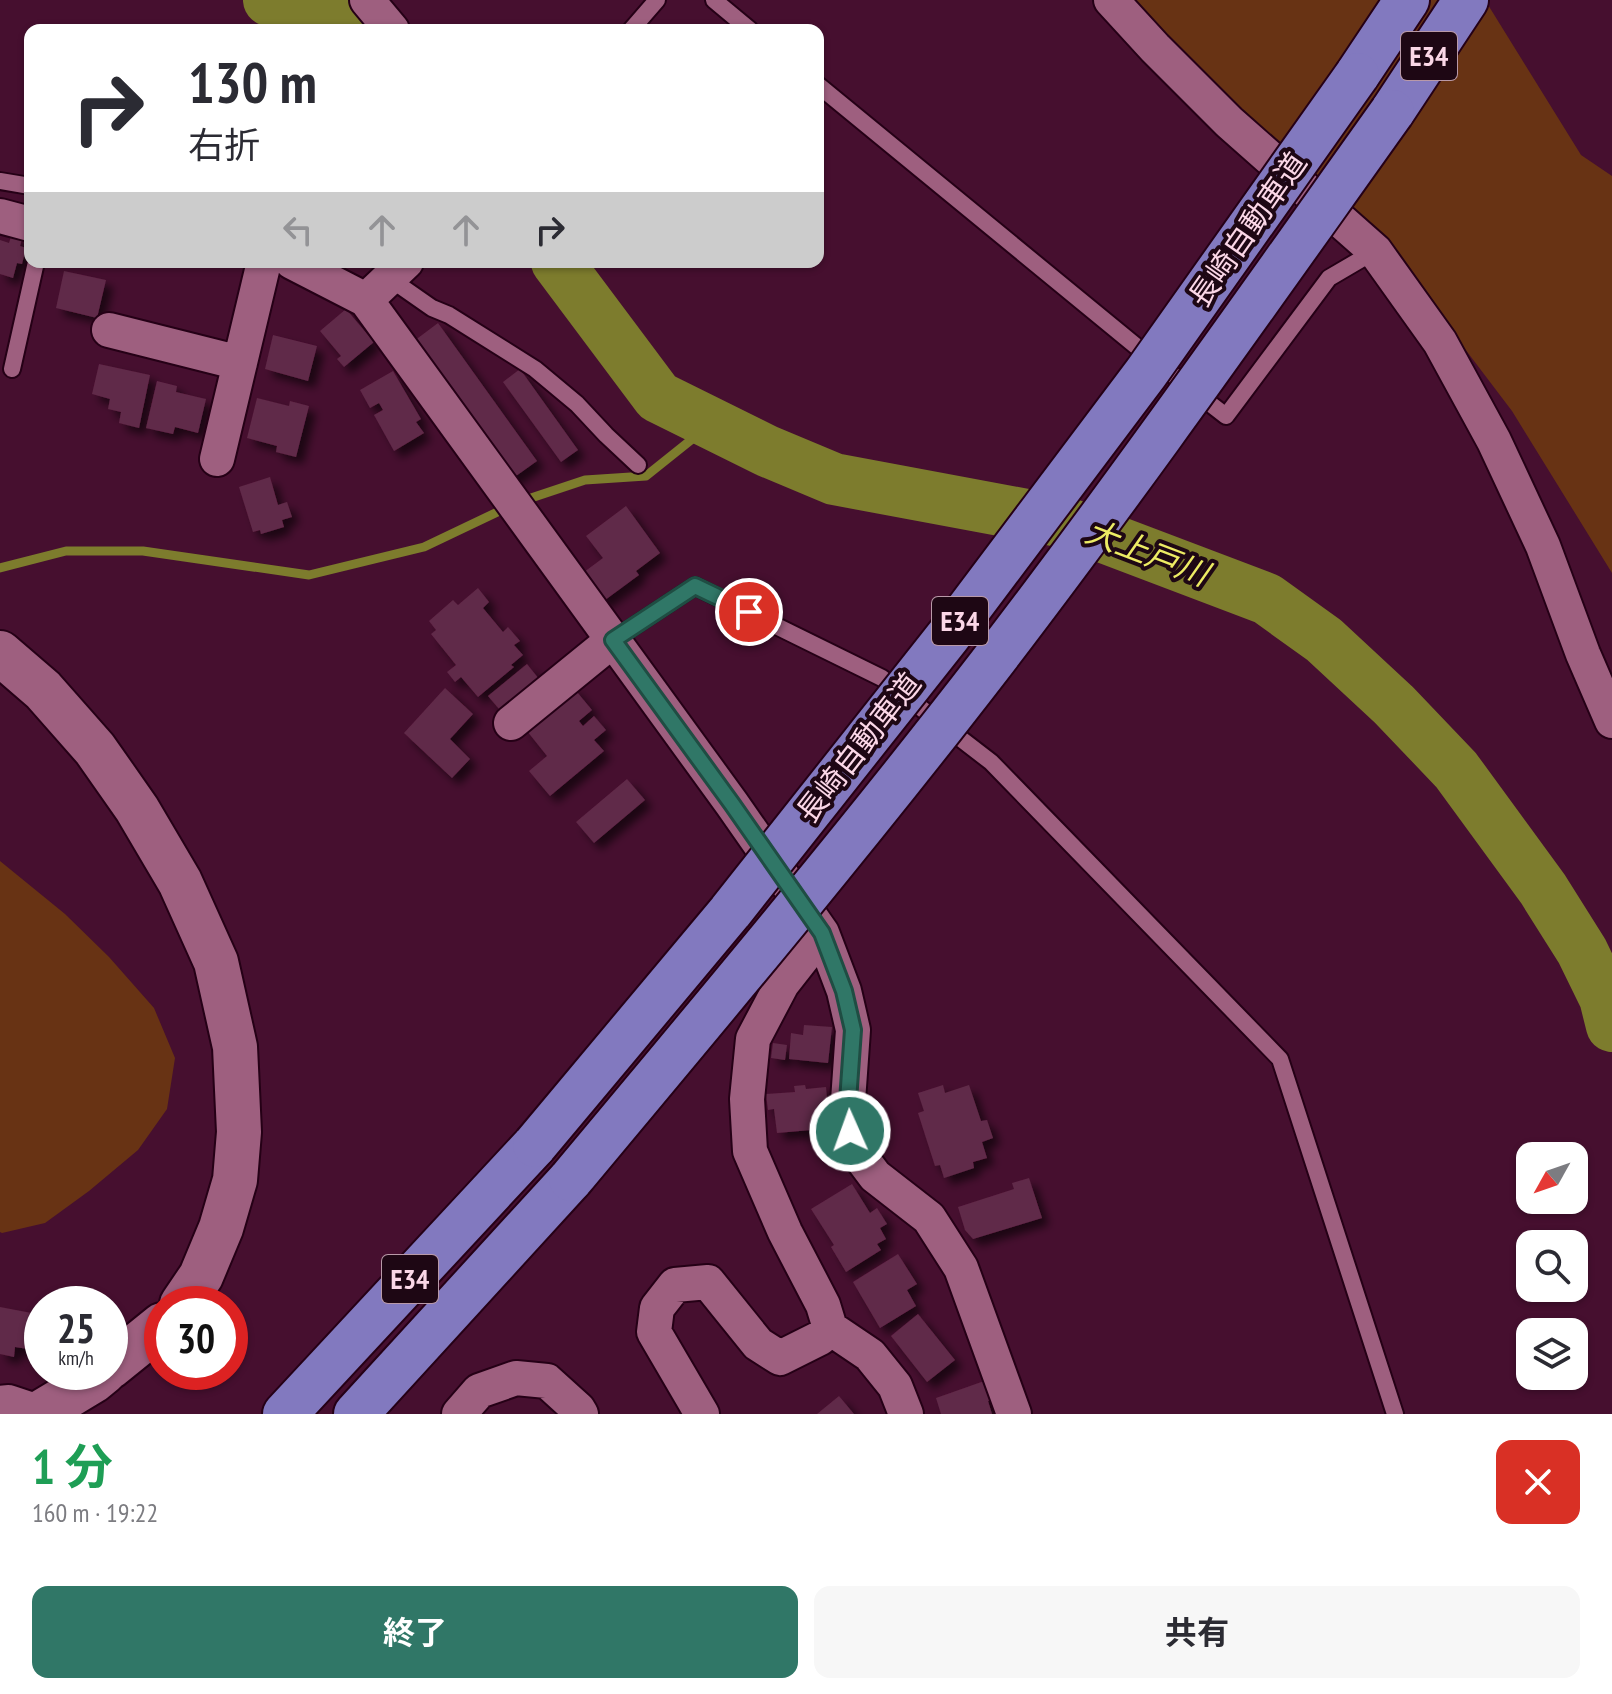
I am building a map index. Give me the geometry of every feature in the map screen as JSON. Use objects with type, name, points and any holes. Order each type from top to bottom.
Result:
[{"type":"highway","name":"長崎自動車道","points":[[285,1414],[535,1145],[730,912],[949,635],[1146,373],[1407,0]]},
{"type":"highway","name":"長崎自動車道","points":[[356,1414],[571,1179],[766,945],[990,665],[1185,402],[1392,112],[1466,0]]},
{"type":"street","points":[[367,0],[387,24]]},
{"type":"street","points":[[1111,0],[1229,122],[1375,251],[1440,342],[1494,441],[1543,546],[1583,654],[1612,721]]},
{"type":"street","points":[[0,216],[24,222]]},
{"type":"street","points":[[217,459],[263,268]]},
{"type":"street","points":[[324,268],[387,280],[501,487],[822,933],[844,991],[853,1030],[847,1115],[854,1148],[875,1176],[929,1218],[961,1268],[1014,1414]]},
{"type":"street","points":[[109,330],[240,363]]},
{"type":"street","points":[[511,723],[613,640]]},
{"type":"street","points":[[0,653],[43,690],[95,749],[137,809],[180,882],[216,962],[235,1047],[239,1132],[235,1180],[221,1228],[194,1286]]},
{"type":"street","points":[[822,933],[782,984],[753,1039],[747,1099],[750,1151],[785,1232],[823,1305],[830,1328],[870,1355],[895,1386],[906,1414]]},
{"type":"street","points":[[702,1414],[654,1332],[657,1308],[675,1285],[708,1282],[758,1344],[780,1358],[820,1338],[830,1328]]},
{"type":"street","points":[[128,1352],[144,1340]]},
{"type":"street","points":[[459,1414],[479,1391],[516,1378],[547,1381],[581,1414]]},
{"type":"street","points":[[38,1414],[78,1390]]},
{"type":"street","points":[[0,1408],[8,1407],[29,1414]]},
{"type":"lane","points":[[636,24],[657,0]]},
{"type":"lane","points":[[714,0],[743,24]]},
{"type":"lane","points":[[824,90],[1142,351],[1226,416],[1329,278],[1375,251]]},
{"type":"lane","points":[[0,181],[24,185]]},
{"type":"lane","points":[[12,369],[35,268]]},
{"type":"lane","points":[[387,280],[535,369],[577,404],[638,465]]},
{"type":"lane","points":[[613,640],[695,586],[882,678],[991,762],[1280,1059],[1395,1414]]},
{"type":"shaded area","points":[[1120,0],[1485,0],[1581,155],[1612,176],[1612,573],[1512,411],[1377,233]]},
{"type":"shaded area","points":[[0,861],[65,914],[109,957],[154,1008],[175,1058],[167,1109],[138,1150],[45,1223],[2,1233],[0,1232]]},
{"type":"building","points":[[11,236],[22,239],[20,246],[24,247],[22,264],[17,263],[13,278],[0,274],[0,240],[9,243]]},
{"type":"building","points":[[64,271],[106,280],[97,318],[56,308]]},
{"type":"building","points":[[346,309],[374,342],[344,367],[337,359],[341,356],[320,331]]},
{"type":"building","points":[[438,323],[537,461],[509,481],[410,344]]},
{"type":"building","points":[[273,335],[317,346],[308,381],[265,369]]},
{"type":"building","points":[[99,364],[150,375],[139,428],[119,423],[121,412],[108,409],[110,399],[92,394]]},
{"type":"building","points":[[520,369],[578,450],[561,462],[503,382]]},
{"type":"building","points":[[393,371],[421,419],[416,422],[424,433],[394,451],[374,415],[383,410],[379,403],[370,408],[360,390]]},
{"type":"building","points":[[157,381],[177,386],[176,392],[206,399],[198,433],[175,427],[173,434],[146,428]]},
{"type":"building","points":[[257,398],[289,406],[290,401],[309,406],[296,457],[276,452],[277,446],[247,438]]},
{"type":"building","points":[[270,477],[278,505],[287,502],[292,517],[282,520],[284,527],[261,534],[260,530],[253,532],[239,487]]},
{"type":"building","points":[[626,506],[660,553],[636,571],[639,575],[601,603],[580,575],[603,558],[586,536]]},
{"type":"building","points":[[478,588],[489,602],[483,608],[503,632],[508,627],[520,641],[514,645],[523,655],[511,665],[514,667],[478,697],[461,677],[455,682],[447,672],[456,665],[431,634],[436,630],[429,621],[453,600],[458,605]]},
{"type":"building","points":[[527,664],[543,684],[505,716],[488,696]]},
{"type":"building","points":[[572,686],[592,710],[579,721],[583,726],[594,716],[606,730],[594,740],[604,751],[550,796],[529,771],[547,756],[523,726]]},
{"type":"building","points":[[445,688],[473,714],[450,739],[470,759],[452,778],[404,733]]},
{"type":"building","points":[[627,779],[645,800],[594,843],[576,822]]},
{"type":"building","points":[[804,1025],[832,1027],[828,1063],[789,1059],[791,1033],[803,1035]]},
{"type":"building","points":[[773,1043],[787,1045],[785,1060],[771,1058]]},
{"type":"building","points":[[805,1085],[806,1089],[826,1087],[829,1122],[810,1123],[811,1130],[777,1133],[774,1109],[768,1110],[766,1094],[795,1092],[794,1086]]},
{"type":"building","points":[[943,1085],[945,1093],[969,1085],[981,1121],[987,1120],[993,1138],[982,1142],[987,1158],[973,1162],[974,1168],[944,1178],[940,1165],[935,1166],[918,1113],[924,1111],[918,1093]]},
{"type":"building","points":[[1029,1178],[1042,1218],[973,1239],[965,1230],[958,1207],[1014,1189],[1012,1183]]},
{"type":"building","points":[[852,1184],[870,1213],[877,1208],[887,1224],[880,1228],[886,1239],[877,1244],[881,1250],[846,1272],[831,1247],[834,1245],[811,1209]]},
{"type":"building","points":[[898,1254],[917,1284],[907,1290],[916,1306],[880,1328],[853,1282]]},
{"type":"building","points":[[0,1307],[24,1312],[24,1348],[15,1347],[14,1357],[0,1354]]},
{"type":"building","points":[[918,1314],[955,1360],[927,1382],[891,1336]]},
{"type":"building","points":[[987,1380],[994,1400],[988,1401],[992,1414],[941,1414],[936,1398]]},
{"type":"building","points":[[839,1396],[854,1414],[817,1414]]},
{"type":"waterway","name":"大上戸川","points":[[269,0],[340,24]]},
{"type":"waterway","name":"大上戸川","points":[[561,268],[658,397],[767,451],[834,479],[1064,522],[1267,599],[1324,640],[1394,705],[1456,770],[1543,889],[1582,951],[1605,998],[1612,1026]]},
{"type":"waterway","points":[[522,501],[585,480],[646,476],[711,424]]},
{"type":"waterway","points":[[0,568],[66,551],[143,551],[309,575],[424,547],[508,507]]},
{"type":"route","points":[[749,612],[695,586],[613,640],[822,933],[844,991],[853,1030],[847,1115],[850,1131]]}]
